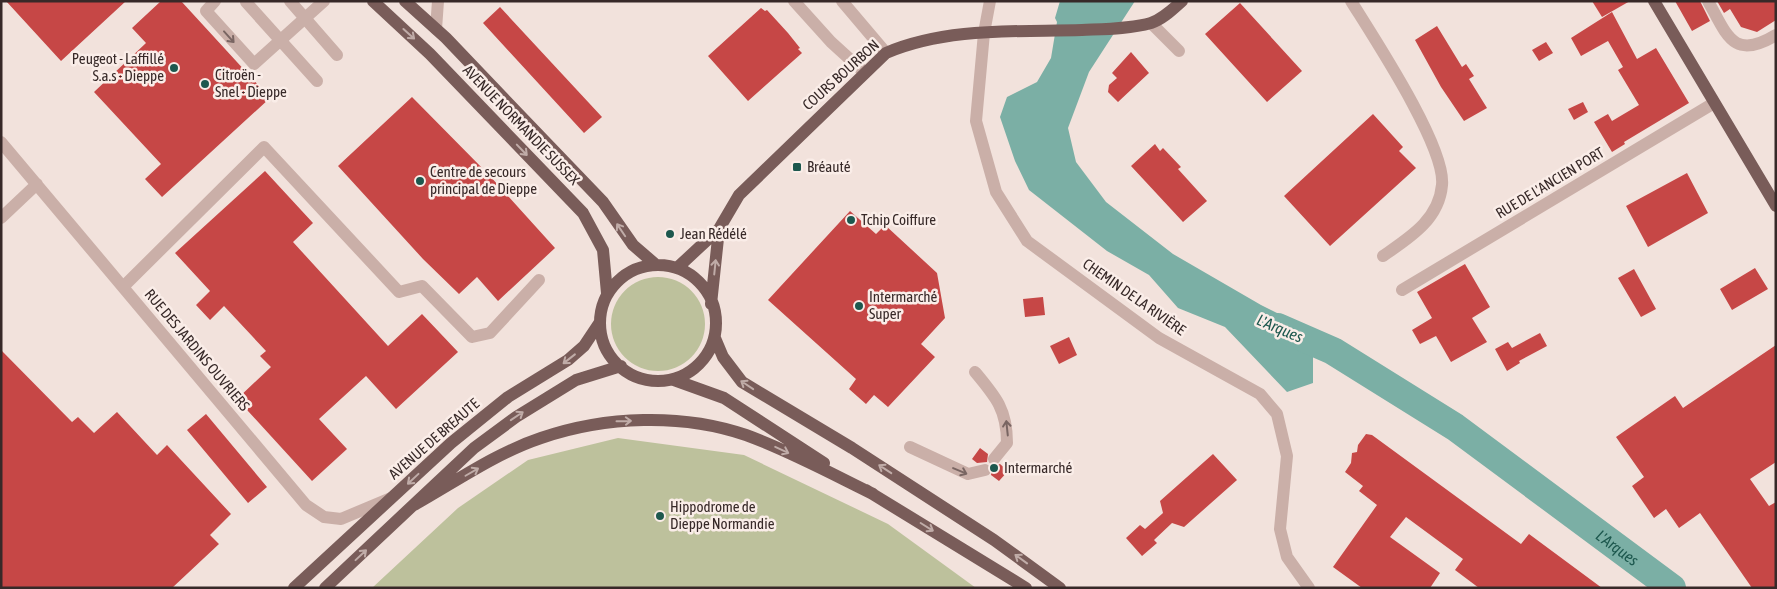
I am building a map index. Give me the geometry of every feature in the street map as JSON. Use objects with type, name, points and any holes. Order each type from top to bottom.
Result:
[{"type":"main road","name":"AVENUE NORMANDIE SUSSEX","points":[[373,1],[430,54],[583,213],[603,250],[608,293]]},
{"type":"main road","name":"AVENUE NORMANDIE SUSSEX","points":[[405,1],[436,29],[597,196],[624,236],[656,264]]},
{"type":"main road","name":"COURS BOURBON","points":[[677,268],[719,229],[739,195],[886,53],[911,42],[954,34],[1117,28],[1151,23],[1169,13],[1182,1]]},
{"type":"main road","points":[[1654,1],[1776,206]]},
{"type":"main road","name":"COURS BOURBON","points":[[711,305],[719,229]]},
{"type":"main road","points":[[1026,588],[873,494],[724,398],[674,380],[650,380],[630,373],[621,366],[608,350],[602,336],[600,312],[615,282],[634,269],[656,264],[677,268],[692,277],[704,290],[711,305],[715,338],[723,356],[742,382],[852,448],[944,507],[994,540],[1060,588]]},
{"type":"main road","name":"AVENUE DE BREAUTE","points":[[294,588],[450,443],[508,397],[568,360],[584,346],[600,322]]},
{"type":"main road","points":[[674,380],[691,372],[701,364],[709,354],[715,338]]},
{"type":"main road","points":[[325,588],[474,448],[516,416],[576,380],[621,366]]},
{"type":"main road","points":[[414,505],[500,456],[541,438],[607,422],[633,421],[689,422],[744,435],[779,448],[873,494]]},
{"type":"street","points":[[216,1],[206,11],[254,64],[324,1]]},
{"type":"street","points":[[290,1],[337,54]]},
{"type":"street","points":[[436,29],[438,1]]},
{"type":"street","points":[[794,1],[831,42],[865,73]]},
{"type":"street","points":[[842,1],[886,53]]},
{"type":"street","name":"CHEMIN DE LA RIVIÈRE","points":[[990,1],[984,33],[976,121],[996,192],[1027,241],[1159,338],[1260,394],[1277,414],[1287,456],[1280,529],[1287,557],[1309,588]]},
{"type":"street","points":[[1351,1],[1397,77],[1436,152],[1442,170],[1442,187],[1434,208],[1420,231],[1383,256]]},
{"type":"street","points":[[1708,1],[1728,36],[1739,45],[1750,46],[1762,43],[1776,35]]},
{"type":"street","points":[[246,2],[317,81]]},
{"type":"street","points":[[1151,23],[1179,51]]},
{"type":"street","name":"RUE DE L'ANCIEN PORT","points":[[1402,290],[1714,103]]},
{"type":"street","name":"RUE DES JARDINS OUVRIERS","points":[[1,142],[306,505],[324,517],[341,519],[394,497]]},
{"type":"street","points":[[123,287],[264,148],[399,292],[422,286],[472,337],[490,332],[539,280]]},
{"type":"street","points":[[1,218],[37,184]]},
{"type":"street","points":[[975,372],[994,395],[1007,423],[1008,443],[994,460]]},
{"type":"street","points":[[910,448],[968,474],[985,470]]},
{"type":"green space","points":[[649,277],[667,277],[692,290],[702,306],[705,324],[702,342],[692,358],[667,371],[649,371],[624,358],[611,333],[611,315],[624,290]]},
{"type":"green space","name":"Hippodrome de Dieppe Normandie","points":[[618,438],[744,455],[888,524],[976,588],[372,588],[458,508],[528,460]]},
{"type":"water","points":[[1060,1],[1135,1],[1089,72],[1068,128],[1076,162],[1106,202],[1173,254],[1261,305],[1313,331],[1313,383],[1287,392],[1225,327],[1178,308],[1149,275],[1107,251],[1029,190],[1015,161],[1000,117],[1007,97],[1037,82],[1051,58],[1057,22],[1055,18]]},
{"type":"building","points":[[6,1],[126,1],[61,61]]},
{"type":"building","points":[[161,1],[181,1],[270,98],[162,197],[145,179],[161,164],[94,92],[146,43],[132,28]]},
{"type":"building","points":[[1592,1],[1630,1],[1602,17]]},
{"type":"building","points":[[1675,1],[1700,1],[1710,21],[1692,31]]},
{"type":"building","points":[[1717,1],[1776,1],[1776,20],[1757,32],[1741,27],[1730,9],[1724,13]]},
{"type":"building","points":[[1240,3],[1302,71],[1267,102],[1205,34]]},
{"type":"building","points":[[500,7],[602,117],[584,133],[483,23]]},
{"type":"building","points":[[761,8],[765,11],[767,10],[788,33],[802,53],[748,101],[708,56]]},
{"type":"building","points":[[1612,12],[1637,59],[1656,48],[1689,103],[1624,142],[1625,144],[1612,152],[1594,122],[1608,114],[1612,121],[1639,105],[1618,70],[1623,67],[1608,41],[1581,56],[1571,38]]},
{"type":"building","points":[[1437,26],[1462,67],[1466,64],[1474,76],[1469,79],[1487,108],[1464,121],[1441,87],[1415,40]]},
{"type":"building","points":[[1546,42],[1553,53],[1539,61],[1532,50]]},
{"type":"building","points":[[1131,52],[1149,73],[1118,102],[1108,92],[1109,85],[1117,78],[1112,73]]},
{"type":"building","points":[[412,97],[489,175],[555,248],[498,301],[477,277],[459,294],[423,259],[338,166]]},
{"type":"building","points":[[1583,102],[1588,112],[1574,120],[1568,109]]},
{"type":"building","points":[[1373,114],[1403,147],[1399,151],[1416,168],[1330,246],[1284,196]]},
{"type":"building","points":[[1155,144],[1160,151],[1163,148],[1181,167],[1178,169],[1207,201],[1183,222],[1131,166]]},
{"type":"building","points":[[265,171],[313,223],[293,242],[388,346],[422,314],[458,352],[396,409],[366,376],[319,419],[347,449],[312,481],[237,399],[271,367],[260,356],[266,351],[224,306],[210,320],[196,305],[210,291],[175,253]]},
{"type":"building","points":[[1687,173],[1708,213],[1648,247],[1626,206]]},
{"type":"building","name":"Intermarché Super","points":[[850,211],[876,234],[885,225],[937,273],[945,318],[921,344],[935,357],[888,407],[874,395],[866,404],[849,389],[856,379],[768,300]]},
{"type":"building","points":[[1465,264],[1490,307],[1472,318],[1487,342],[1451,362],[1436,336],[1420,344],[1412,330],[1432,318],[1417,292]]},
{"type":"building","points":[[1755,268],[1768,289],[1732,310],[1720,289]]},
{"type":"building","points":[[1634,269],[1656,309],[1641,317],[1618,278]]},
{"type":"building","points":[[1043,297],[1045,315],[1025,317],[1023,299]]},
{"type":"building","points":[[1540,333],[1547,346],[1519,361],[1520,363],[1507,371],[1495,349],[1508,342],[1512,348]]},
{"type":"building","points":[[1069,337],[1077,355],[1059,364],[1050,346]]},
{"type":"building","points":[[1776,345],[1776,462],[1750,479],[1769,506],[1776,502],[1776,588],[1752,588],[1700,513],[1679,528],[1666,509],[1654,518],[1632,486],[1644,477],[1616,437],[1675,396],[1683,408]]},
{"type":"building","points":[[1,350],[72,422],[78,417],[94,433],[117,412],[157,455],[167,445],[231,514],[210,535],[219,544],[172,588],[1,588]]},
{"type":"building","points":[[206,414],[267,487],[248,503],[187,430]]},
{"type":"building","points":[[1366,434],[1372,435],[1521,544],[1529,534],[1602,588],[1479,588],[1455,570],[1463,559],[1406,517],[1390,537],[1440,573],[1430,588],[1362,588],[1333,567],[1377,505],[1359,491],[1363,486],[1345,472],[1351,463],[1352,453],[1357,452],[1358,445]]},
{"type":"building","points":[[980,448],[988,454],[987,462],[977,463],[972,459]]},
{"type":"building","points":[[1213,454],[1237,480],[1184,527],[1172,523],[1154,540],[1157,543],[1142,556],[1126,538],[1140,525],[1145,529],[1163,513],[1160,501]]},
{"type":"building","points":[[1000,464],[1008,471],[999,481],[991,475],[992,467]]},
{"type":"waterway","name":"L'Arques","points":[[1278,327],[1333,351],[1455,427],[1672,588]]},
{"type":"place","name":"Peugeot - Laffillé S.a.s - Dieppe","points":[[174,68]]},
{"type":"place","name":"Citroën - Snel - Dieppe","points":[[205,84]]},
{"type":"place","name":"Bréauté","points":[[797,167]]},
{"type":"place","name":"Centre de secours principal de Dieppe","points":[[420,181]]},
{"type":"place","name":"Tchip Coiffure","points":[[851,220]]},
{"type":"place","name":"Jean Rédélé","points":[[670,234]]},
{"type":"place","name":"Intermarché Super","points":[[859,306]]},
{"type":"place","name":"Intermarché","points":[[994,468]]},
{"type":"place","name":"Hippodrome de Dieppe Normandie","points":[[660,516]]}]
